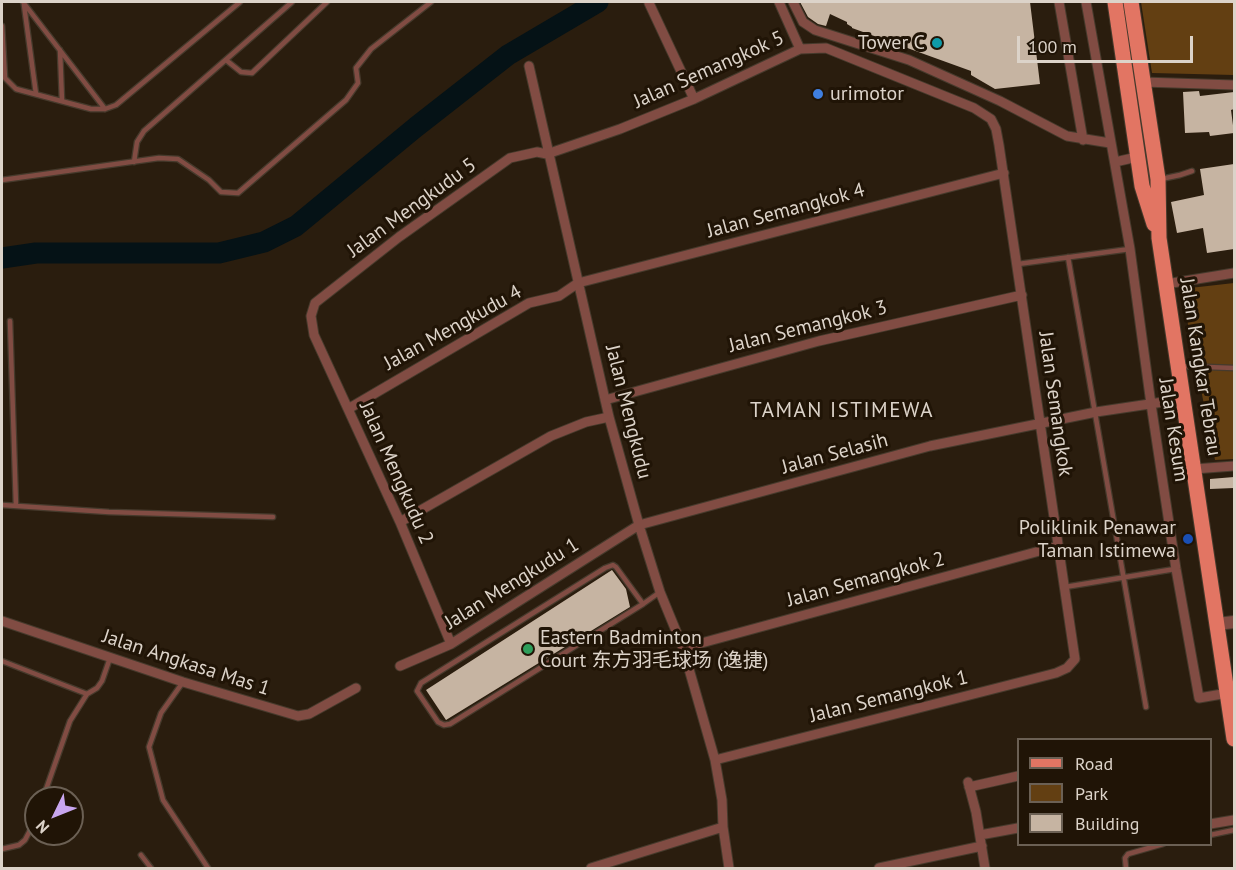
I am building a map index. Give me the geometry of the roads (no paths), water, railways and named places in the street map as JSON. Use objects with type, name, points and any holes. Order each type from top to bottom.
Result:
[{"type":"main road","points":[[1115,2],[1142,186],[1159,238]]},
{"type":"main road","name":"Jalan Kangkar Tebrau","points":[[1131,2],[1158,179],[1159,238],[1234,739]]},
{"type":"street","points":[[779,2],[800,49]]},
{"type":"street","points":[[793,2],[799,16],[809,27],[909,60],[999,101],[1068,136],[1110,144]]},
{"type":"street","points":[[1059,2],[1083,140]]},
{"type":"street","name":"Jalan Kesum","points":[[1086,2],[1130,249],[1176,569],[1199,698],[1228,693]]},
{"type":"street","points":[[649,3],[694,99]]},
{"type":"street","name":"Jalan Semangkok 5","points":[[548,154],[620,129],[694,99],[800,49],[826,48],[974,108],[990,119],[996,129],[999,145]]},
{"type":"street","name":"Jalan Mengkudu","points":[[529,66],[609,417],[639,525],[660,592],[683,648],[715,760],[729,868]]},
{"type":"street","points":[[1143,82],[1234,85]]},
{"type":"street","name":"Jalan Semangkok","points":[[999,145],[1018,264],[1039,424],[1076,656],[1070,665]]},
{"type":"street","name":"Jalan Mengkudu 5","points":[[312,316],[315,303],[399,237],[510,158],[529,153],[548,154]]},
{"type":"street","points":[[1115,162],[1137,157]]},
{"type":"street","name":"Jalan Semangkok 4","points":[[578,283],[1004,173]]},
{"type":"street","points":[[1166,284],[1234,273]]},
{"type":"street","name":"Jalan Mengkudu 4","points":[[348,409],[529,303],[560,296],[578,283]]},
{"type":"street","name":"Jalan Semangkok 3","points":[[605,400],[819,341],[1022,295]]},
{"type":"street","name":"Jalan Mengkudu 2","points":[[312,316],[314,335],[400,522],[451,644]]},
{"type":"street","name":"Jalan Selasih","points":[[639,525],[930,446],[1096,412],[1183,399]]},
{"type":"street","points":[[400,522],[551,436],[586,422],[609,417]]},
{"type":"street","points":[[1194,469],[1234,466]]},
{"type":"street","name":"Jalan Mengkudu 1","points":[[400,666],[451,644],[639,525]]},
{"type":"street","name":"Jalan Semangkok 2","points":[[683,648],[1058,546]]},
{"type":"street","name":"Jalan Angkasa Mas 1","points":[[2,621],[183,682],[298,717],[309,714],[356,688]]},
{"type":"street","points":[[1217,624],[1234,622]]},
{"type":"street","name":"Jalan Semangkok 1","points":[[715,760],[1056,673],[1070,665]]},
{"type":"street","points":[[985,868],[976,812],[968,785],[1017,776]]},
{"type":"street","points":[[1212,824],[1234,820]]},
{"type":"street","points":[[591,868],[723,827]]},
{"type":"street","points":[[980,835],[1017,828]]},
{"type":"street","points":[[879,868],[981,846]]},
{"type":"lane","points":[[2,26],[5,78],[16,89],[91,109],[105,109],[116,105],[240,2]]},
{"type":"lane","points":[[134,162],[137,142],[144,131],[292,2]]},
{"type":"lane","points":[[225,60],[241,72],[252,73],[327,2]]},
{"type":"lane","points":[[2,180],[159,158],[178,159],[209,180],[221,192],[238,193],[346,100],[358,83],[356,68],[371,49],[431,2]]},
{"type":"lane","points":[[24,3],[105,109]]},
{"type":"lane","points":[[24,3],[36,94]]},
{"type":"lane","points":[[60,50],[62,101]]},
{"type":"lane","points":[[1158,179],[1192,171]]},
{"type":"lane","points":[[1018,264],[1130,249]]},
{"type":"lane","points":[[1068,257],[1146,707]]},
{"type":"lane","points":[[9,321],[16,506]]},
{"type":"lane","points":[[1178,367],[1234,368]]},
{"type":"lane","points":[[2,505],[110,512],[273,517]]},
{"type":"lane","points":[[643,604],[616,567],[613,565],[605,568],[421,683],[417,691],[441,724],[450,724],[643,604],[660,592]]},
{"type":"lane","points":[[1065,587],[1176,569]]},
{"type":"lane","points":[[47,786],[70,721],[87,694],[102,681],[110,658]]},
{"type":"lane","points":[[2,661],[87,694]]},
{"type":"lane","points":[[183,682],[161,713],[149,747],[163,801],[208,868]]},
{"type":"lane","points":[[1212,835],[1234,830]]},
{"type":"lane","points":[[2,849],[19,845],[24,841]]},
{"type":"lane","points":[[1126,868],[1125,858],[1128,854],[1156,846]]},
{"type":"lane","points":[[141,855],[150,868]]},
{"type":"waterway","points":[[2,258],[36,253],[219,253],[264,242],[296,226],[508,55],[598,2]]},
{"type":"place","name":"Tower C","points":[[937,43]]},
{"type":"place","name":"urimotor","points":[[818,94]]},
{"type":"place","name":"Poliklinik Penawar Taman Istimewa","points":[[1188,539]]},
{"type":"place","name":"Eastern Badminton Court 东方羽毛球场 (逸捷)","points":[[528,649]]},
{"type":"district","name":"TAMAN ISTIMEWA","points":[[842,411]]}]
